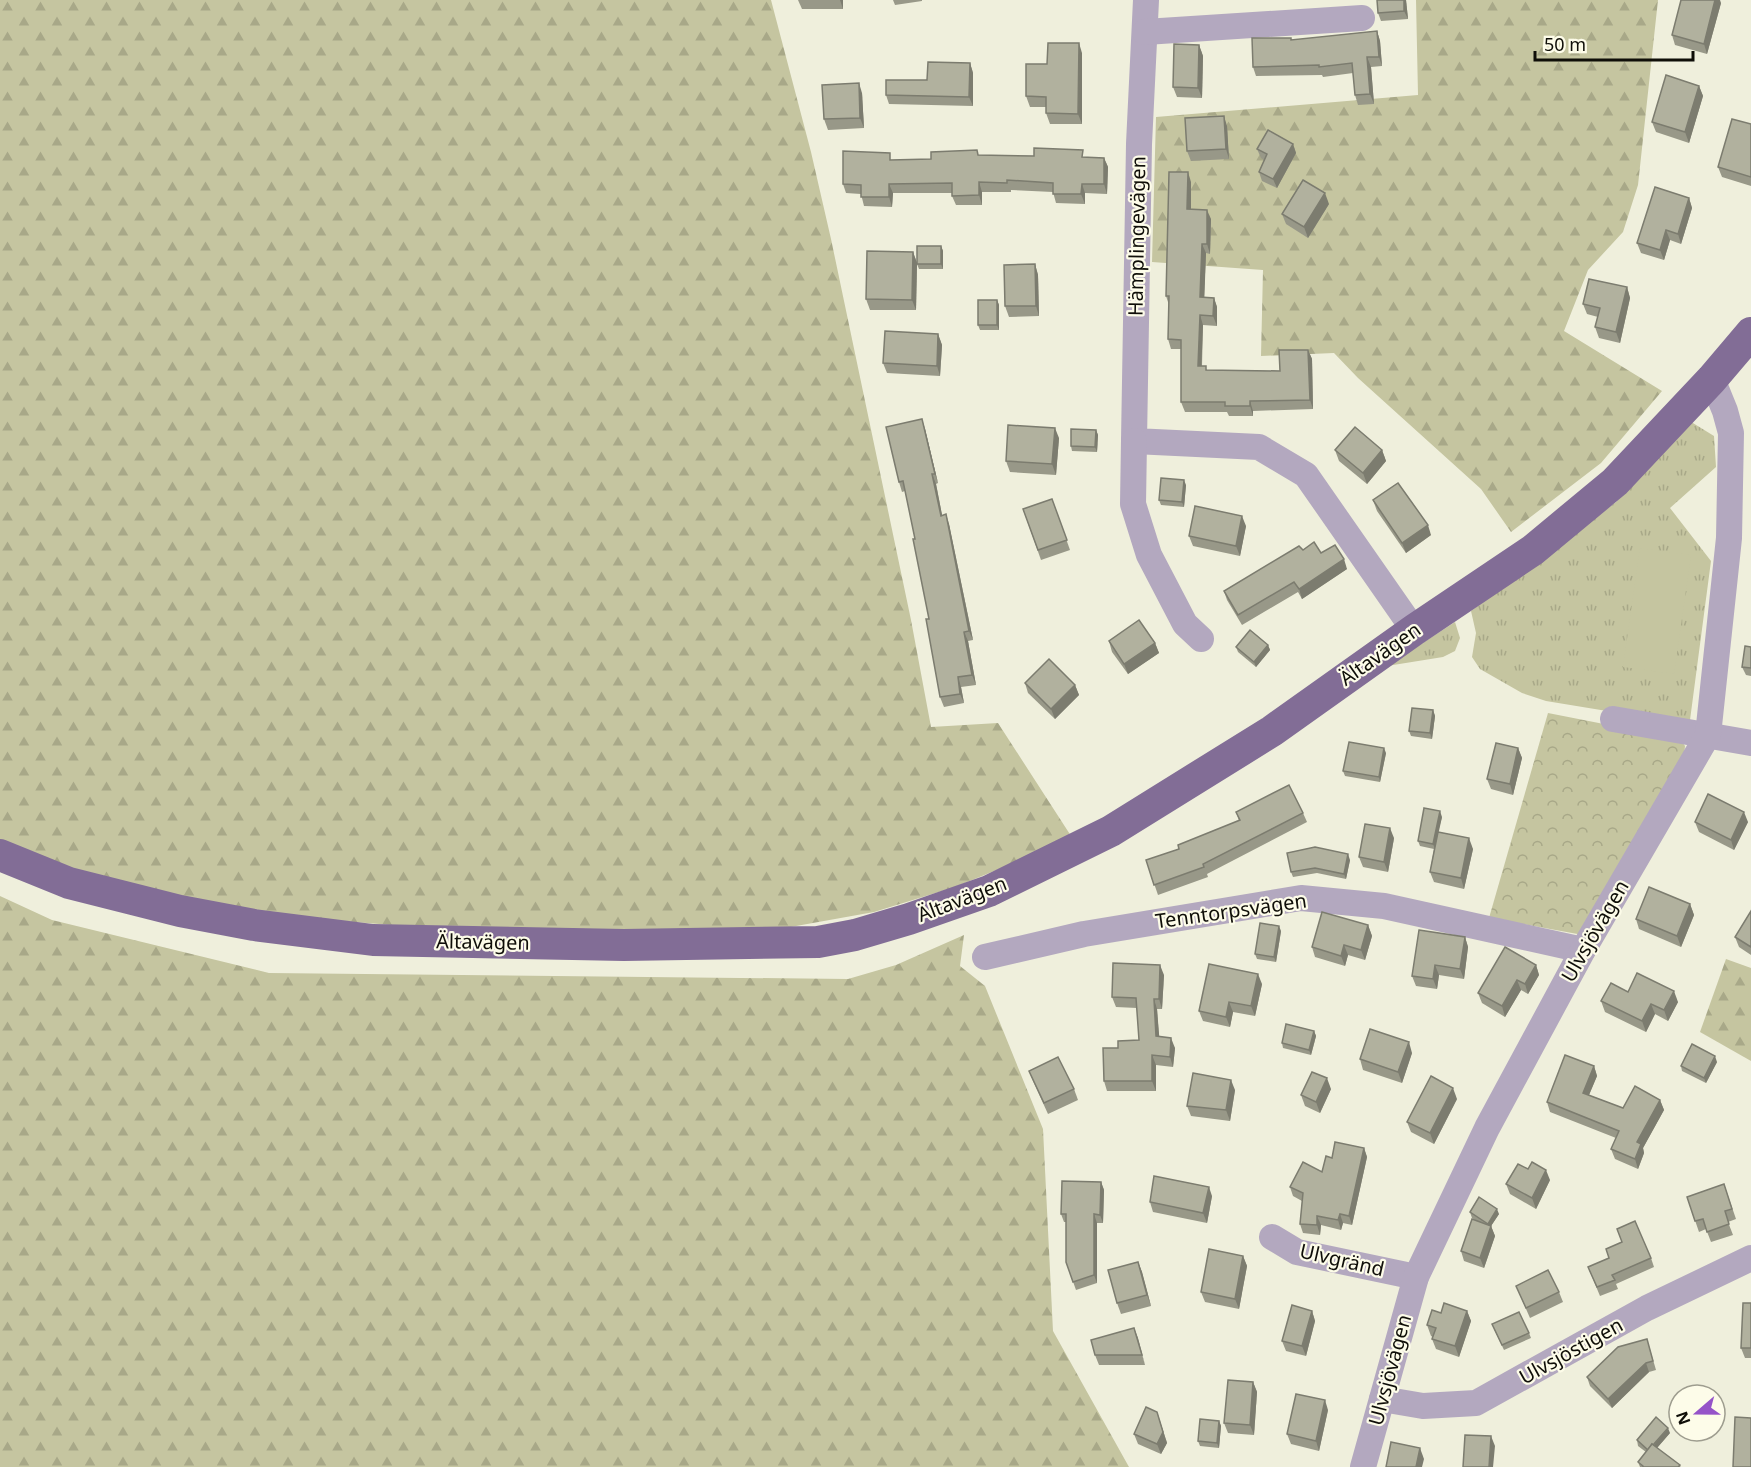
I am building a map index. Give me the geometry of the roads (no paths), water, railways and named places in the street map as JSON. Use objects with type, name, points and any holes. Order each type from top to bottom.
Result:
[{"type":"main road","name":"Ältavägen","points":[[0,855],[69,883],[180,911],[254,925],[373,940],[624,945],[818,942],[855,935],[909,920],[989,891],[1111,831],[1272,731],[1414,630],[1533,550],[1606,490],[1712,379],[1751,333]]},
{"type":"street","name":"Hämplingevägen","points":[[1146,0],[1138,178],[1133,504],[1149,555],[1185,624],[1201,639]]},
{"type":"street","points":[[1145,32],[1362,18]]},
{"type":"street","name":"Ulvsjövägen","points":[[1363,1467],[1416,1277],[1487,1128],[1583,950],[1708,735],[1729,538],[1731,433],[1712,379]]},
{"type":"street","points":[[1134,441],[1259,447],[1306,475],[1414,630]]},
{"type":"street","points":[[1613,719],[1751,743]]},
{"type":"street","name":"Tenntorpsvägen","points":[[985,957],[1084,934],[1301,898],[1384,906],[1583,950]]},
{"type":"street","name":"Ulvgränd","points":[[1272,1237],[1297,1252],[1416,1277]]},
{"type":"street","name":"Ulvsjöstigen","points":[[1382,1399],[1423,1407],[1476,1403],[1647,1308],[1751,1258]]}]
